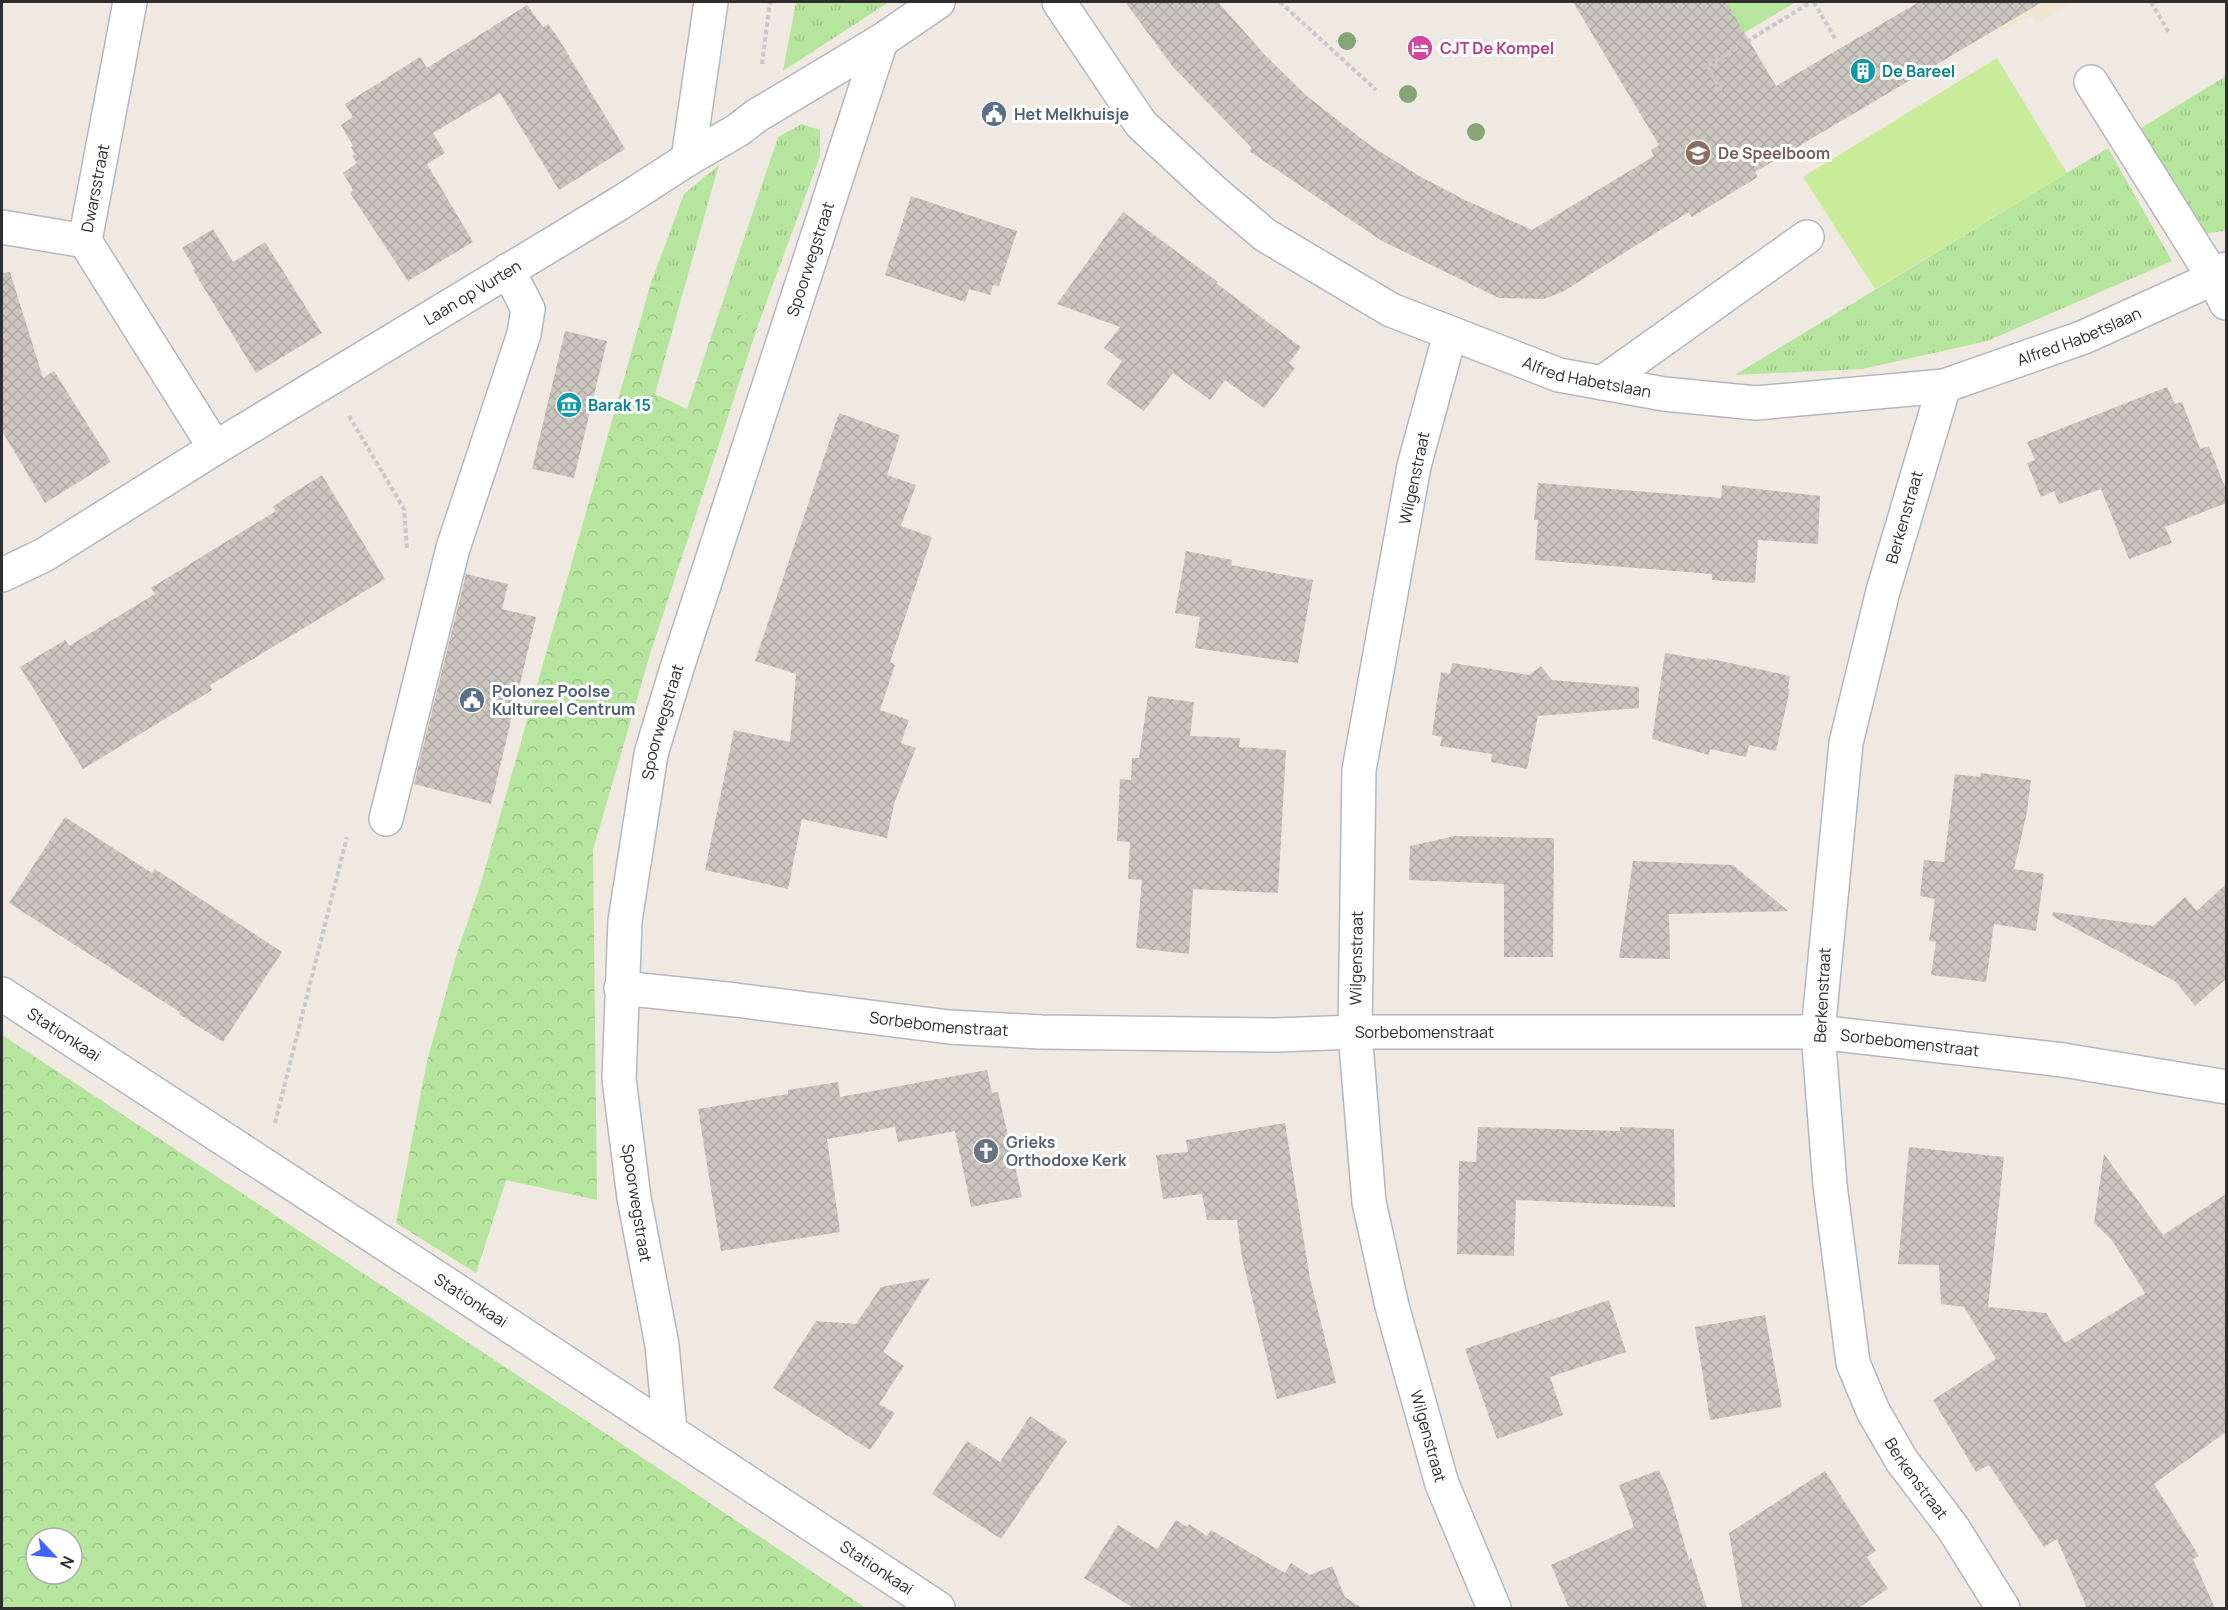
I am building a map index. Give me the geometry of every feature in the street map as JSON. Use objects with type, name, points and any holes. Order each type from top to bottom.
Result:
[{"type":"street","name":"Dwarsstraat","points":[[130,2],[85,241],[215,448]]},
{"type":"street","points":[[688,159],[711,2]]},
{"type":"street","name":"Laan op Vurten","points":[[2,575],[44,555],[215,448],[620,203],[738,130],[756,116],[881,41],[938,2]]},
{"type":"street","name":"Alfred Habetslaan","points":[[1059,2],[1141,124],[1213,191],[1265,235],[1391,310],[1559,375],[1664,394],[1756,403],[1944,386],[2084,337],[2222,283]]},
{"type":"street","name":"Spoorwegstraat","points":[[670,1431],[662,1345],[634,1198],[619,1079],[625,921],[636,836],[651,754],[679,660],[881,41]]},
{"type":"street","points":[[2091,82],[2222,283]]},
{"type":"street","points":[[2,227],[85,241]]},
{"type":"street","points":[[1602,383],[1807,237]]},
{"type":"street","points":[[386,819],[453,548],[524,334],[528,309],[508,270]]},
{"type":"street","name":"Wilgenstraat","points":[[1450,334],[1414,466],[1359,771],[1355,1032],[1369,1202],[1392,1306],[1442,1484],[1494,1608]]},
{"type":"street","name":"Berkenstraat","points":[[1944,386],[1883,591],[1846,743],[1818,1032],[1830,1185],[1853,1363],[1873,1411],[1902,1461],[1953,1528],[2003,1608]]},
{"type":"street","name":"Sorbebomenstraat","points":[[621,988],[736,999],[950,1027],[1042,1032],[1276,1035],[1355,1032],[1818,1032],[2063,1060],[2226,1087]]},
{"type":"street","name":"Stationkaai","points":[[2,994],[438,1277],[566,1365],[938,1608]]},
{"type":"path","points":[[756,116],[770,2]]},
{"type":"path","points":[[1280,2],[1376,90]]},
{"type":"path","points":[[1725,98],[1707,66],[1812,2],[1836,40]]},
{"type":"path","points":[[2151,2],[2169,33]]},
{"type":"path","points":[[327,381],[404,509],[408,552]]},
{"type":"path","points":[[264,1165],[347,834]]},
{"type":"shaded area","points":[[1987,2],[2073,2],[2037,24],[2032,15],[2003,32]]},
{"type":"green space","points":[[796,2],[889,2],[783,71]]},
{"type":"green space","points":[[1666,2],[1796,2],[1700,59]]},
{"type":"green space","points":[[1997,58],[2067,173],[1875,289],[1803,177]]},
{"type":"green space","points":[[2226,76],[2226,228],[2223,231],[2197,235],[2133,133]]},
{"type":"green space","points":[[802,124],[820,130],[820,156],[758,325],[722,304],[778,137]]},
{"type":"green space","points":[[2108,148],[2172,261],[1987,341],[1862,369],[1735,375]]},
{"type":"green space","points":[[719,165],[683,292],[651,283],[684,194]]},
{"type":"green space","points":[[651,283],[683,292],[655,394],[687,409],[722,304],[758,325],[651,651],[593,850],[597,1200],[506,1180],[476,1273],[396,1223],[427,1061],[458,950],[481,883]]},
{"type":"green space","points":[[2,1035],[646,1460],[866,1608],[2,1608]]},
{"type":"building","points":[[1125,2],[1218,2],[1265,55],[1308,97],[1371,146],[1421,177],[1465,200],[1532,230],[1654,156],[1651,150],[1659,145],[1573,2],[1726,2],[1776,86],[1919,2],[2042,2],[1755,172],[1758,177],[1692,217],[1689,212],[1564,291],[1544,299],[1499,298],[1382,241],[1249,151],[1252,148],[1173,67]]},
{"type":"building","points":[[527,5],[543,27],[548,24],[557,36],[625,149],[559,190],[500,93],[433,133],[445,153],[427,164],[473,242],[408,281],[350,193],[353,190],[343,173],[357,163],[352,156],[355,154],[351,147],[353,146],[341,125],[353,117],[345,104],[420,57],[427,68]]},
{"type":"building","points":[[911,196],[1017,231],[999,286],[993,285],[990,295],[969,289],[965,302],[885,275]]},
{"type":"building","points":[[1123,212],[1301,347],[1289,363],[1295,368],[1264,408],[1225,380],[1210,400],[1173,373],[1144,411],[1106,384],[1122,361],[1104,348],[1120,327],[1057,304]]},
{"type":"building","points":[[213,229],[233,262],[265,242],[322,333],[256,373],[182,248]]},
{"type":"building","points":[[10,272],[43,378],[54,371],[111,462],[45,503],[2,431],[2,273]]},
{"type":"building","name":"Barak 15","points":[[565,331],[607,341],[574,478],[532,469]]},
{"type":"building","points":[[2167,387],[2175,404],[2182,402],[2200,449],[2209,446],[2226,490],[2226,503],[2165,527],[2172,543],[2129,559],[2101,489],[2059,504],[2054,491],[2041,497],[2027,463],[2035,460],[2027,442]]},
{"type":"building","points":[[839,413],[900,435],[887,475],[916,485],[901,526],[932,537],[890,662],[895,665],[880,710],[909,720],[901,743],[916,748],[894,804],[887,838],[802,819],[788,889],[705,870],[734,730],[790,742],[796,674],[755,661]]},
{"type":"building","points":[[322,475],[385,579],[210,685],[212,690],[83,769],[20,667],[65,640],[69,646],[155,594],[151,588],[276,511],[273,507]]},
{"type":"building","points":[[1538,483],[1721,498],[1722,485],[1820,496],[1818,544],[1758,540],[1755,583],[1712,580],[1712,574],[1535,560],[1538,520],[1534,520]]},
{"type":"building","points":[[1186,551],[1232,560],[1231,565],[1313,580],[1298,663],[1195,648],[1200,617],[1175,613]]},
{"type":"building","name":"Polonez Poolse Kultureel Centrum","points":[[466,574],[508,584],[502,609],[536,617],[491,804],[414,784]]},
{"type":"building","points":[[1665,653],[1707,660],[1707,658],[1790,676],[1788,688],[1790,689],[1776,751],[1749,745],[1746,757],[1710,749],[1709,755],[1652,739]]},
{"type":"building","points":[[1452,663],[1529,675],[1541,666],[1552,680],[1639,687],[1639,708],[1538,716],[1527,769],[1491,762],[1492,754],[1440,746],[1442,737],[1432,735],[1441,672],[1450,674]]},
{"type":"building","points":[[1148,696],[1194,702],[1190,736],[1240,738],[1239,747],[1286,750],[1278,893],[1193,889],[1189,954],[1136,948],[1142,880],[1128,879],[1130,842],[1117,841],[1120,779],[1131,780],[1132,758],[1139,758]]},
{"type":"building","points":[[1981,773],[2031,780],[2027,812],[2014,869],[2044,874],[2036,931],[1994,924],[1986,982],[1931,975],[1936,942],[1929,941],[1935,899],[1920,896],[1924,860],[1944,862],[1955,774],[1980,777]]},
{"type":"building","points":[[65,817],[152,873],[155,869],[282,952],[223,1042],[9,903]]},
{"type":"building","points":[[1455,836],[1554,838],[1553,957],[1504,957],[1504,884],[1409,880],[1410,846]]},
{"type":"building","points":[[1633,861],[1733,865],[1788,911],[1669,914],[1670,959],[1619,958]]},
{"type":"building","points":[[2226,884],[2226,979],[2195,1006],[2176,982],[2052,916],[2053,912],[2153,926],[2185,897],[2197,911]]},
{"type":"building","points":[[987,1070],[992,1093],[998,1092],[1022,1197],[971,1207],[955,1131],[898,1142],[895,1127],[827,1139],[840,1232],[721,1251],[698,1109],[788,1094],[788,1090],[838,1082],[840,1097]]},
{"type":"building","points":[[1285,1123],[1310,1279],[1336,1383],[1277,1399],[1242,1258],[1237,1220],[1207,1220],[1202,1194],[1163,1199],[1156,1155],[1188,1152],[1186,1140]]},
{"type":"building","points":[[1478,1127],[1620,1131],[1620,1127],[1674,1129],[1675,1207],[1516,1200],[1514,1256],[1457,1254],[1459,1161],[1476,1162]]},
{"type":"building","points":[[1909,1147],[2004,1157],[1988,1307],[2046,1313],[2065,1343],[2145,1293],[2111,1239],[2094,1223],[2104,1154],[2163,1235],[2226,1194],[2226,1432],[2154,1484],[2199,1556],[2193,1559],[2215,1608],[2087,1608],[2057,1539],[2044,1547],[1989,1465],[1976,1472],[1933,1400],[1996,1359],[1964,1307],[1941,1304],[1939,1265],[1898,1264]]},
{"type":"building","points":[[930,1278],[883,1352],[904,1366],[879,1404],[895,1413],[870,1450],[773,1388],[816,1321],[856,1324],[881,1287]]},
{"type":"building","points":[[1609,1300],[1626,1352],[1550,1377],[1563,1415],[1497,1439],[1465,1349]]},
{"type":"building","points":[[1765,1315],[1782,1407],[1710,1420],[1695,1327]]},
{"type":"building","points":[[1030,1416],[1067,1441],[1001,1539],[932,1494],[967,1441],[1000,1462]]},
{"type":"building","points":[[1659,1470],[1669,1492],[1689,1560],[1691,1558],[1707,1608],[1569,1608],[1551,1565],[1634,1527],[1619,1485]]},
{"type":"building","points":[[1825,1471],[1876,1551],[1867,1557],[1888,1589],[1858,1608],[1742,1608],[1729,1533]]},
{"type":"building","points":[[1176,1520],[1187,1527],[1189,1524],[1207,1536],[1211,1530],[1285,1573],[1291,1563],[1310,1575],[1332,1566],[1345,1597],[1362,1608],[1134,1608],[1084,1578],[1118,1525],[1157,1549]]},
{"type":"place","name":"CJT De Kompel","points":[[1420,48]]},
{"type":"place","name":"De Bareel","points":[[1863,71]]},
{"type":"place","name":"Het Melkhuisje","points":[[994,114]]},
{"type":"place","name":"De Speelboom","points":[[1698,153]]},
{"type":"place","name":"Barak 15","points":[[569,405]]},
{"type":"place","name":"Polonez Poolse Kultureel Centrum","points":[[472,700]]},
{"type":"place","name":"Grieks Orthodoxe Kerk","points":[[986,1151]]}]
